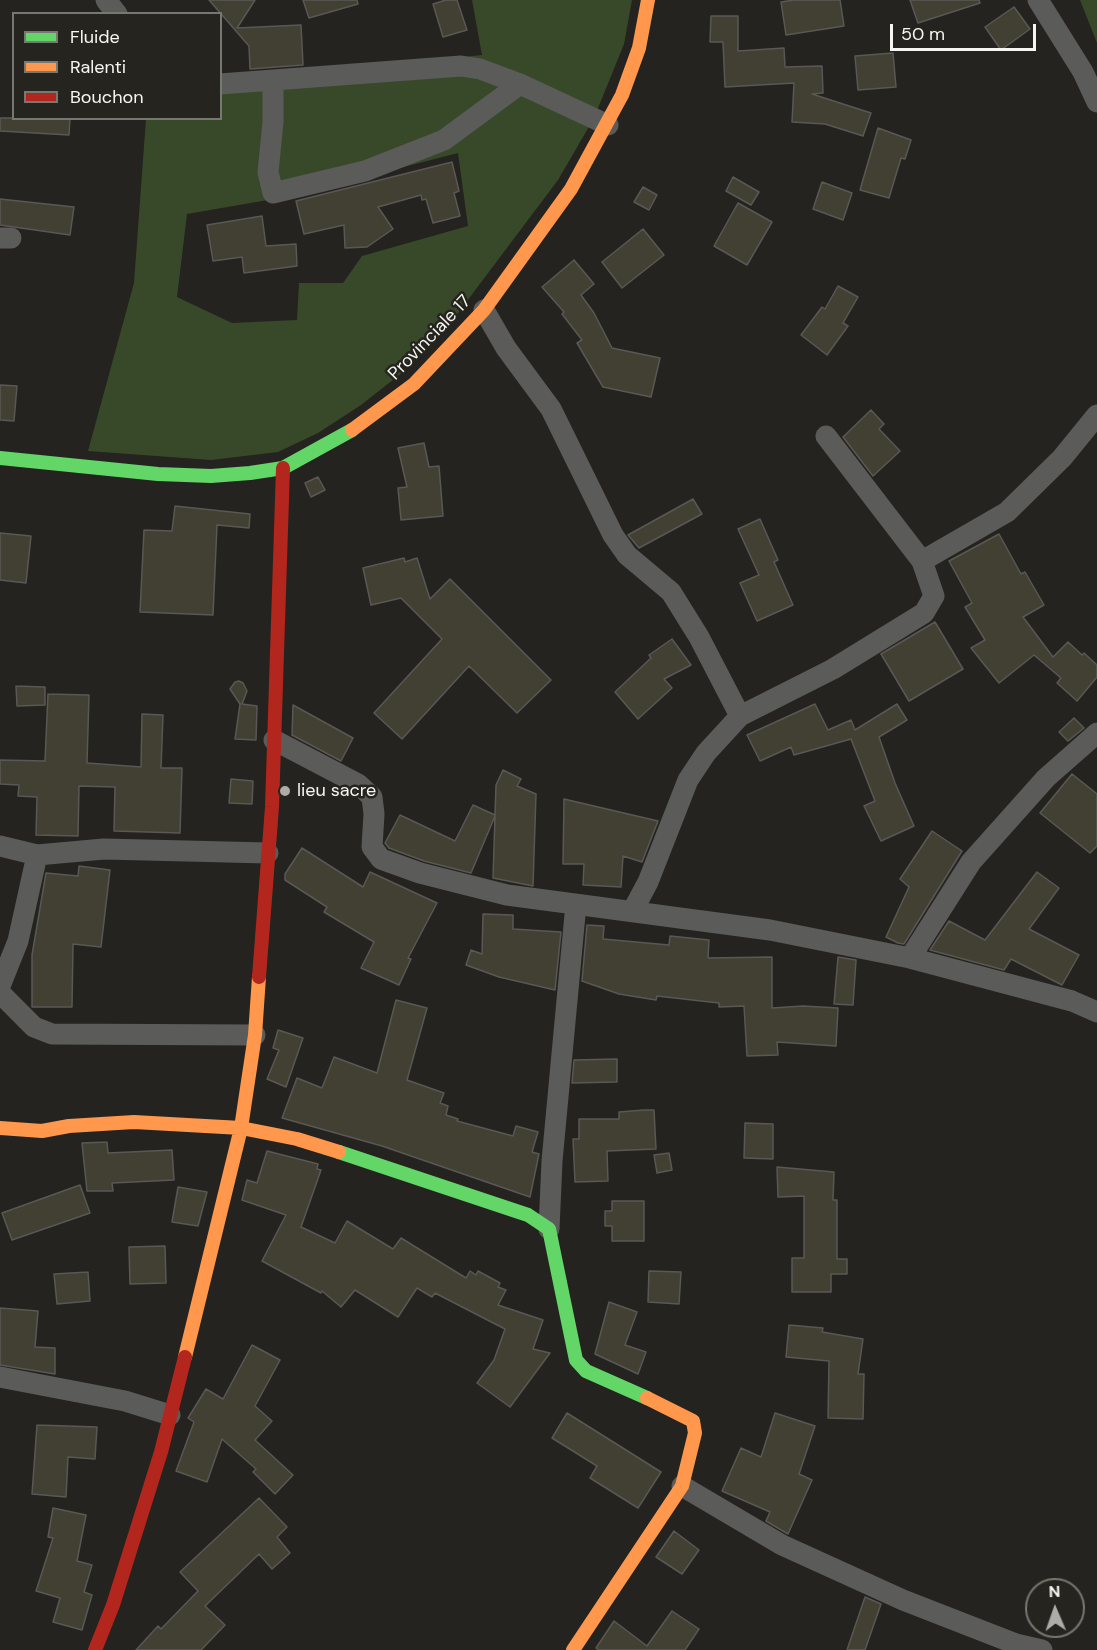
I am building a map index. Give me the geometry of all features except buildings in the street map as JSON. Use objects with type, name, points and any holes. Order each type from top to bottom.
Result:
[{"type":"street","points":[[106,0],[115,12]]},
{"type":"street","name":"Provinciale 17","points":[[0,458],[158,474],[211,476],[283,468],[334,441],[370,418],[414,384],[484,310],[571,189],[608,125],[639,48],[648,0]]},
{"type":"street","points":[[1038,0],[1083,72],[1097,102]]},
{"type":"street","points":[[222,84],[460,66],[480,69],[520,84],[608,125]]},
{"type":"street","points":[[273,80],[273,122],[268,172],[273,193],[365,171],[444,140],[520,84]]},
{"type":"street","points":[[484,310],[506,348],[551,409],[613,535],[627,555],[671,592],[699,637],[740,716]]},
{"type":"street","points":[[922,561],[1007,512],[1062,458],[1097,415]]},
{"type":"street","points":[[633,910],[648,882],[688,780],[706,753],[740,716],[832,669],[924,613],[934,596],[922,561],[826,436]]},
{"type":"street","points":[[95,1650],[113,1605],[170,1414],[241,1128],[255,1035],[268,853],[283,468]]},
{"type":"street","points":[[910,958],[971,862],[1046,778],[1097,733]]},
{"type":"street","points":[[274,740],[358,784],[372,797],[374,814],[372,847],[381,859],[420,873],[507,895],[770,930],[910,958],[1072,1001],[1097,1012]]},
{"type":"street","points":[[0,846],[37,855],[104,849],[268,853]]},
{"type":"street","points":[[0,986],[18,941],[37,855]]},
{"type":"street","points":[[573,1650],[682,1486],[695,1433],[693,1421],[683,1414],[586,1371],[576,1360],[549,1229],[552,1161],[576,904]]},
{"type":"street","points":[[0,993],[34,1027],[52,1034],[255,1035]]},
{"type":"street","points":[[0,1128],[42,1131],[69,1126],[134,1122],[241,1128],[297,1139],[375,1163],[528,1215],[549,1229]]},
{"type":"street","points":[[0,1377],[125,1401],[170,1414]]},
{"type":"street","points":[[682,1486],[792,1549],[903,1600],[1016,1644],[1042,1650]]},
{"type":"green space","points":[[472,0],[632,0],[624,44],[594,118],[558,180],[455,317],[403,372],[361,405],[318,433],[278,452],[211,460],[88,451],[134,283],[146,120],[222,120],[222,78],[316,72],[482,55]],"holes":[[[458,153],[468,226],[362,256],[343,283],[299,283],[297,320],[232,323],[177,297],[187,214],[291,196]]]},
{"type":"green space","points":[[1080,0],[1097,0],[1097,43]]},
{"type":"traffic: fast","points":[[0,458],[158,474],[211,476],[250,473],[283,468],[352,430]]},
{"type":"traffic: fast","points":[[339,1152],[528,1215],[549,1229],[576,1360],[586,1371],[647,1398]]},
{"type":"traffic: slow","points":[[352,430],[414,384],[484,310],[571,189],[622,95],[639,48],[648,0]]},
{"type":"traffic: slow","points":[[185,1357],[241,1128],[255,1035],[259,977]]},
{"type":"traffic: slow","points":[[0,1128],[42,1131],[69,1126],[134,1122],[241,1128],[297,1139],[339,1152]]},
{"type":"traffic: slow","points":[[573,1650],[682,1486],[695,1433],[693,1421],[647,1398]]},
{"type":"traffic: jam","points":[[259,977],[272,807],[283,468]]},
{"type":"traffic: jam","points":[[95,1650],[113,1605],[161,1452],[185,1357]]},
{"type":"place","name":"lieu sacre","points":[[285,791]]}]
